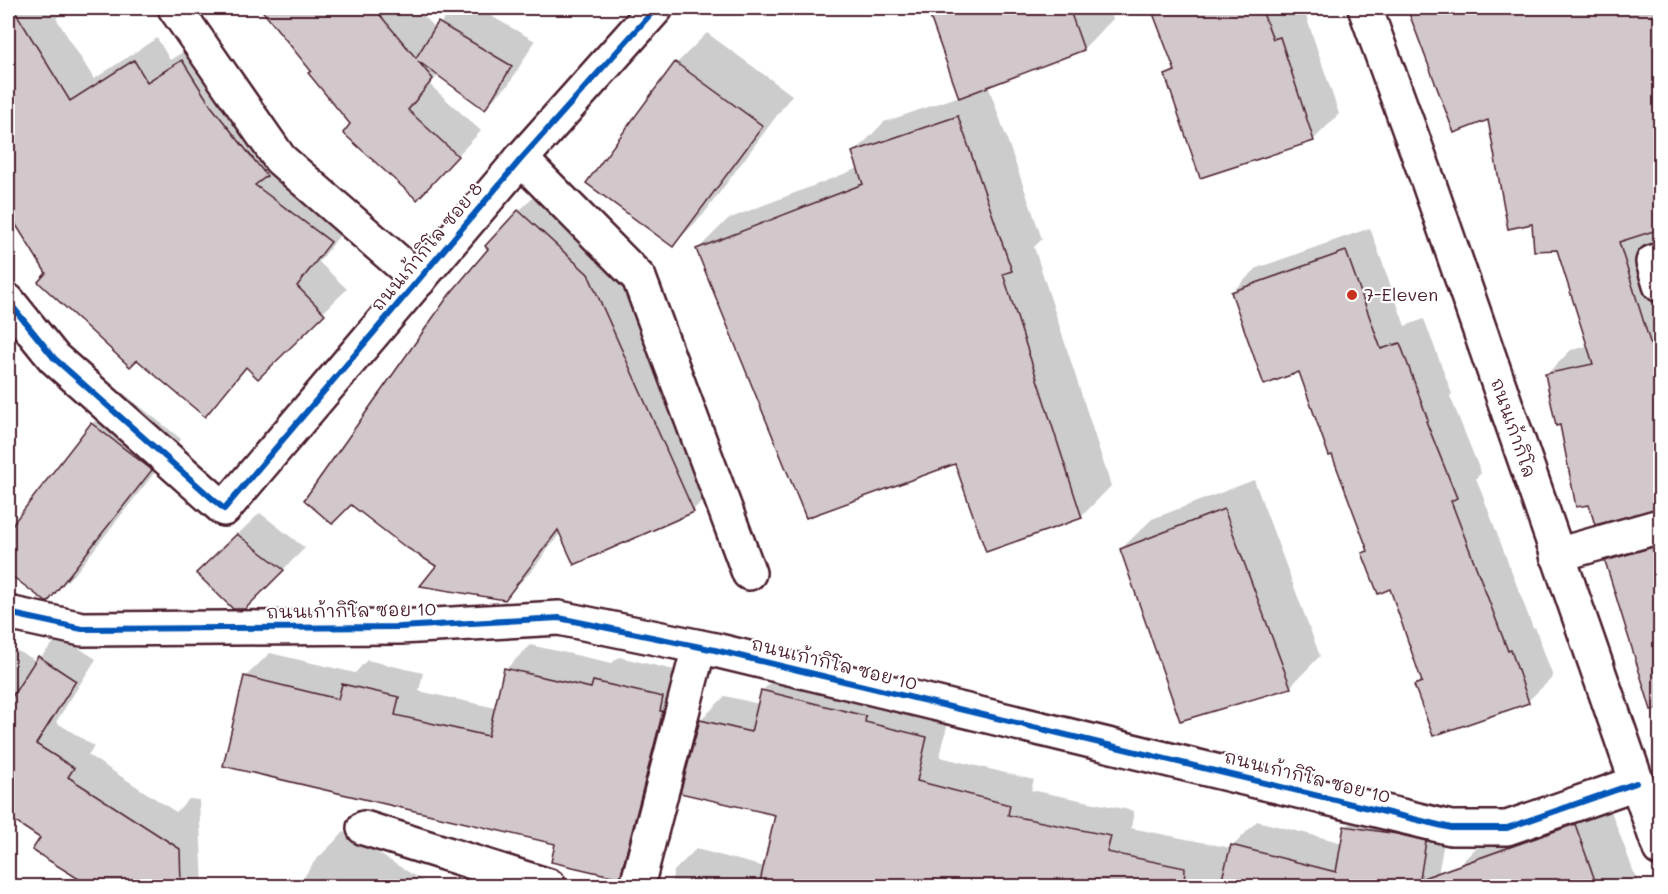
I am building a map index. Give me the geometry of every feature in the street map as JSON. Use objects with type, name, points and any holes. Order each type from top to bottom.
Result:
[{"type":"street","points":[[175,8],[280,159],[419,280]]},
{"type":"street","name":"ถนนเก้ากิโล ซอย 8","points":[[8,301],[54,358],[224,509],[521,159],[656,8]]},
{"type":"street","name":"ถนนเก้ากิโล","points":[[1365,8],[1427,178],[1660,849]]},
{"type":"street","points":[[521,159],[639,278],[749,573]]},
{"type":"street","points":[[1660,260],[1653,262],[1660,285]]},
{"type":"street","points":[[1557,555],[1660,526]]},
{"type":"street","name":"ถนนเก้ากิโล ซอย 10","points":[[8,613],[82,629],[400,627],[559,618],[699,647],[1451,828],[1507,828],[1636,783]]},
{"type":"street","points":[[637,886],[699,647]]},
{"type":"street","points":[[364,828],[549,886]]},
{"type":"building","points":[[8,8],[13,8],[70,101],[134,60],[147,82],[182,60],[211,106],[267,176],[255,185],[331,242],[297,286],[325,314],[258,379],[246,367],[205,417],[137,360],[130,367],[38,282],[46,273],[8,212]]},
{"type":"building","points":[[260,8],[374,8],[416,58],[438,22],[512,66],[485,110],[418,61],[433,79],[408,110],[458,156],[417,200],[343,133],[350,124],[308,73],[311,71]]},
{"type":"building","points":[[927,8],[1069,8],[1084,50],[959,98]]},
{"type":"building","points":[[1151,8],[1261,8],[1273,39],[1280,37],[1314,141],[1200,178],[1165,75],[1175,71]]},
{"type":"building","points":[[1407,8],[1660,8],[1660,229],[1619,242],[1653,352],[1660,351],[1660,508],[1595,525],[1589,505],[1576,507],[1560,425],[1556,426],[1545,374],[1593,364],[1557,250],[1534,251],[1532,224],[1508,229],[1488,120],[1454,133]]},
{"type":"building","points":[[675,62],[763,126],[673,247],[586,183]]},
{"type":"building","points":[[958,116],[1012,271],[1003,274],[1082,518],[986,552],[955,464],[806,518],[696,249],[863,184],[852,152]]},
{"type":"building","points":[[518,210],[588,274],[694,512],[574,565],[558,530],[505,600],[420,586],[436,566],[404,546],[351,505],[332,524],[304,500],[449,295],[488,249],[485,246]]},
{"type":"building","points":[[1346,251],[1381,349],[1400,343],[1428,420],[1426,421],[1457,498],[1451,501],[1508,651],[1511,650],[1529,703],[1433,736],[1414,685],[1422,682],[1390,589],[1378,594],[1362,553],[1368,551],[1332,455],[1329,456],[1299,372],[1264,385],[1231,292]]},
{"type":"building","points":[[91,423],[152,470],[46,602],[8,573],[8,530]]},
{"type":"building","points":[[1224,509],[1291,688],[1180,721],[1120,549]]},
{"type":"building","points":[[237,534],[284,570],[245,609],[233,609],[196,573]]},
{"type":"building","points":[[1660,545],[1660,709],[1651,710],[1605,561]]},
{"type":"building","points":[[38,656],[76,681],[36,744],[74,768],[68,777],[180,849],[181,886],[90,886],[32,850],[40,838],[8,817],[8,703]]},
{"type":"building","points":[[504,668],[591,688],[593,681],[663,697],[660,711],[663,711],[620,878],[551,862],[555,844],[223,766],[244,676],[338,699],[342,684],[399,697],[395,715],[488,736]]},
{"type":"building","points":[[761,690],[866,716],[865,722],[927,737],[917,781],[1010,805],[1008,815],[1111,836],[1107,852],[1185,868],[1184,886],[759,886],[775,815],[680,793],[700,720],[751,732]]},
{"type":"building","points":[[1575,824],[1597,886],[1220,886],[1231,845],[1336,872],[1344,826],[1397,834],[1426,841],[1420,879]]},
{"type":"cycle path","points":[[8,301],[54,358],[224,509],[521,159],[656,8]]},
{"type":"cycle path","points":[[8,613],[82,629],[400,627],[559,618],[715,650],[1451,828],[1507,828],[1636,783]]},
{"type":"place","name":"7-Eleven","points":[[1352,295]]}]
